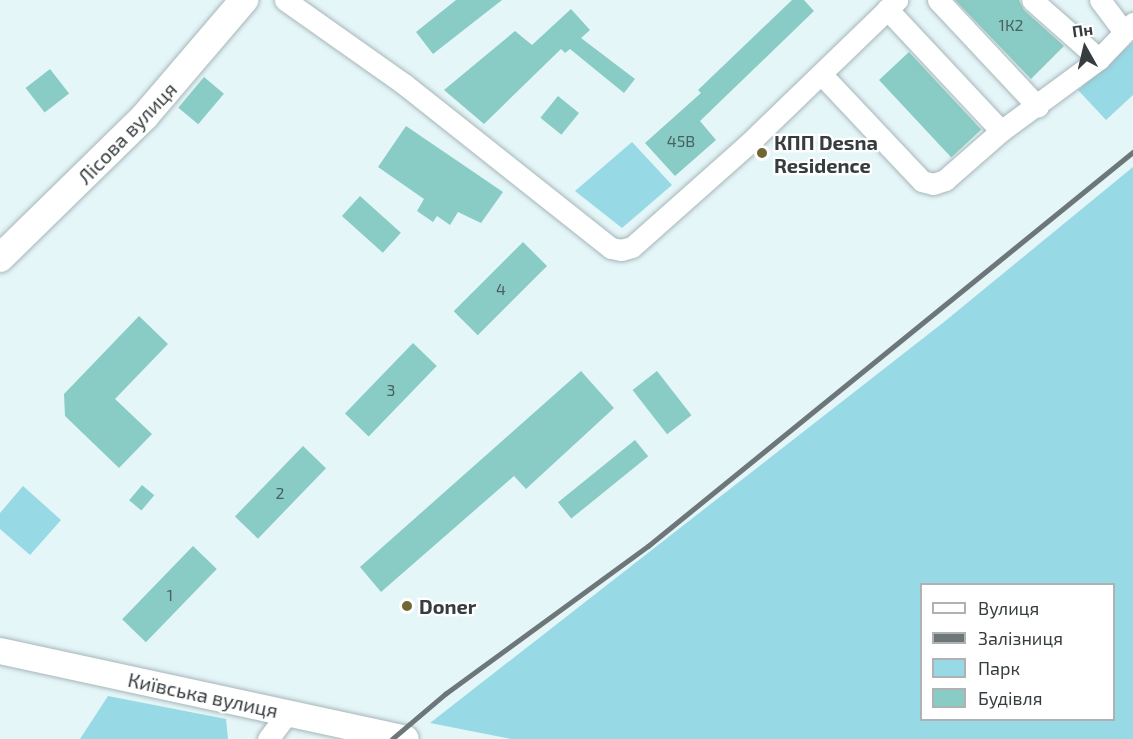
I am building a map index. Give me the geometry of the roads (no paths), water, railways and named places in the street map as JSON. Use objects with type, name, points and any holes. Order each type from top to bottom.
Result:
[{"type":"main road","name":"Лісова вулиця","points":[[0,258],[145,116],[244,0]]},
{"type":"street","points":[[285,0],[404,84],[611,248],[632,247],[822,75],[892,4],[1001,130]]},
{"type":"street","points":[[938,0],[1038,106]]},
{"type":"street","points":[[1032,0],[1099,59]]},
{"type":"street","points":[[822,75],[922,181],[933,184],[945,180],[1001,130],[1038,106],[1099,59],[1129,27],[1100,0]]},
{"type":"street","name":"Київська вулиця","points":[[0,651],[406,739]]},
{"type":"street","points":[[268,739],[288,712]]},
{"type":"railway","points":[[392,739],[445,694],[648,546],[1133,152]]},
{"type":"place","name":"КПП Desna Residence","points":[[762,153]]},
{"type":"place","name":"Doner","points":[[407,606]]}]
